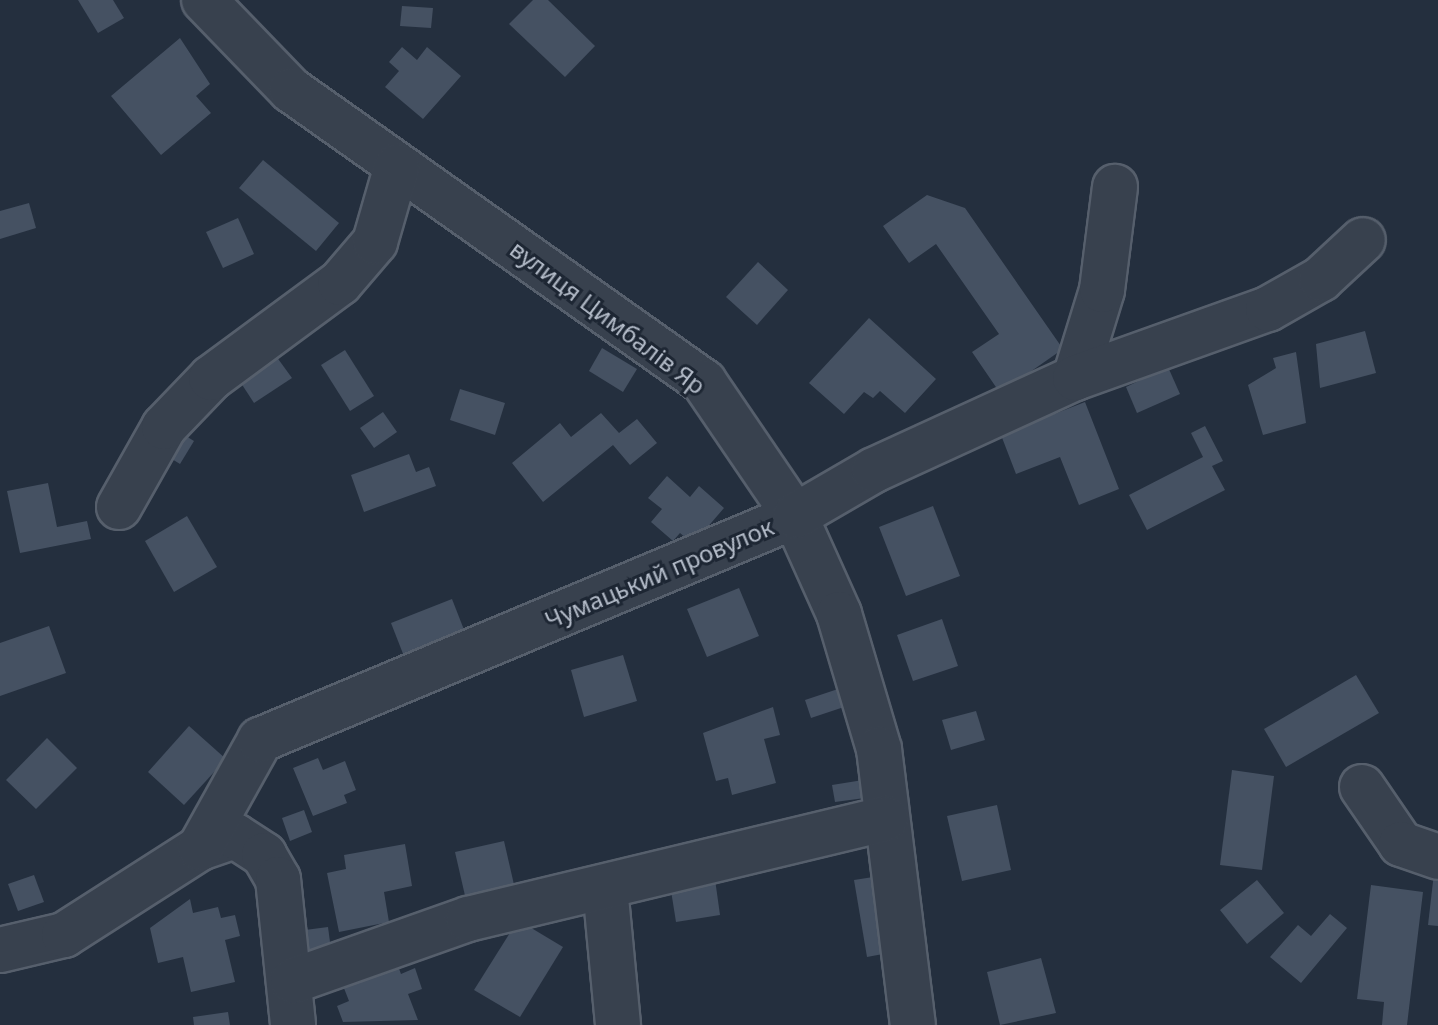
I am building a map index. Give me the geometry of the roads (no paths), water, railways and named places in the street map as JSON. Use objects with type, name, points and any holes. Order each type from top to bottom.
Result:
[{"type":"street","name":"вулиця Цимбалів Яр","points":[[204,0],[291,90],[704,382],[795,516],[839,614],[879,749],[913,1025]]},
{"type":"street","points":[[119,507],[164,427],[201,387],[340,283],[375,242],[397,166]]},
{"type":"street","points":[[1075,378],[1102,290],[1115,187]]},
{"type":"street","name":"Чумацький провулок","points":[[0,950],[64,935],[200,848],[260,740],[795,516],[874,470],[1075,378],[1268,309],[1321,279],[1363,240]]},
{"type":"street","points":[[1362,787],[1401,844],[1438,857]]},
{"type":"street","points":[[293,981],[468,919],[886,819]]},
{"type":"street","points":[[200,848],[235,836],[264,855],[278,879],[293,981],[293,1025]]},
{"type":"street","points":[[605,887],[618,1025]]}]
